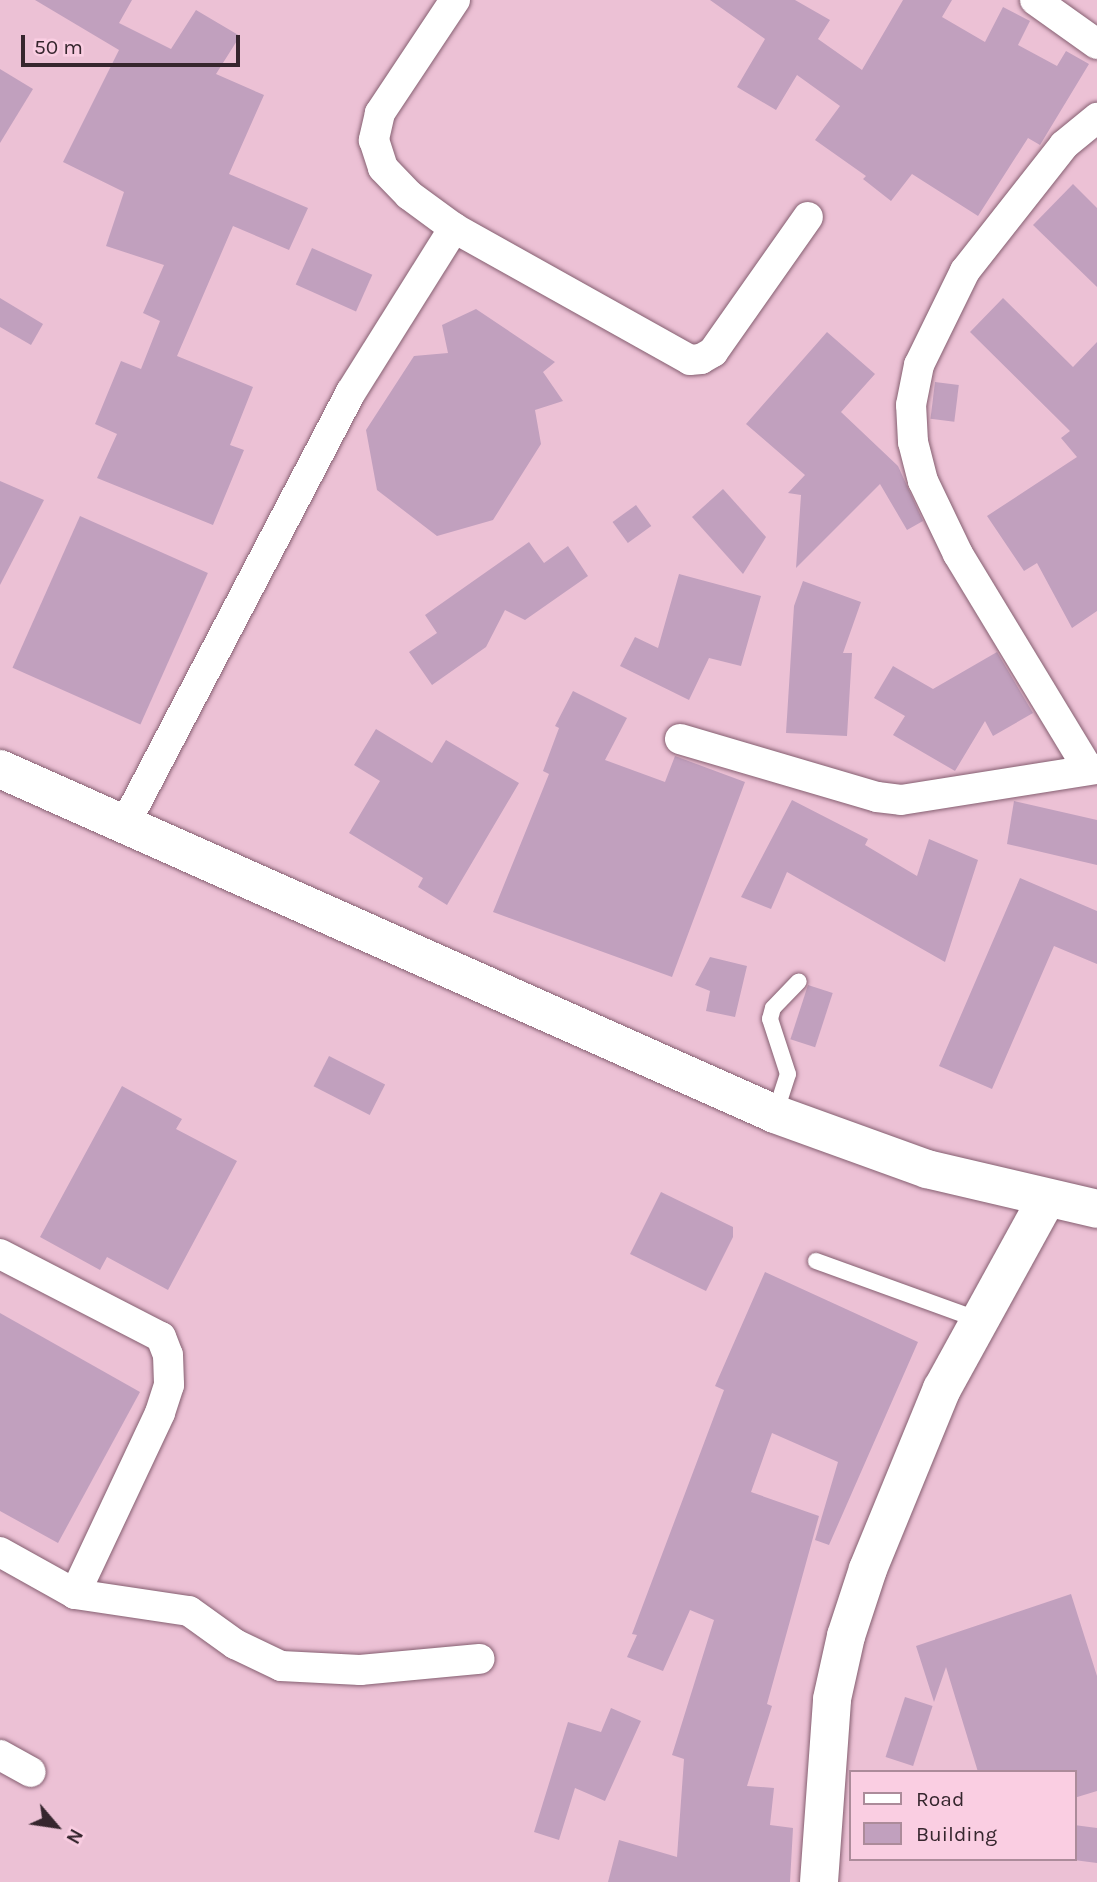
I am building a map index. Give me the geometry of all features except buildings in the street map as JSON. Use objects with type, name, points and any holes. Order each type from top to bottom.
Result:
[{"type":"main road","points":[[0,769],[775,1114],[927,1168],[1046,1200],[1097,1209]]},
{"type":"main road","points":[[820,1882],[832,1699],[846,1636],[868,1569],[942,1389],[1046,1200]]},
{"type":"street","points":[[455,0],[380,113],[374,140],[383,168],[410,195],[454,228],[690,360],[701,359],[713,352],[808,217]]},
{"type":"street","points":[[1035,0],[1097,44]]},
{"type":"street","points":[[680,738],[877,797],[901,800],[1092,768],[946,530],[923,481],[913,442],[911,405],[919,365],[965,271],[1064,145],[1097,118]]},
{"type":"street","points":[[124,826],[351,392],[454,228]]},
{"type":"street","points":[[0,1254],[161,1337],[168,1355],[169,1385],[160,1413],[75,1594]]},
{"type":"street","points":[[0,1552],[75,1594],[190,1611],[235,1644],[281,1666],[360,1670],[480,1659]]},
{"type":"street","points":[[0,1755],[31,1772]]},
{"type":"lane","points":[[775,1114],[788,1074],[770,1019],[773,1008],[799,981]]},
{"type":"lane","points":[[816,1261],[979,1320]]}]
